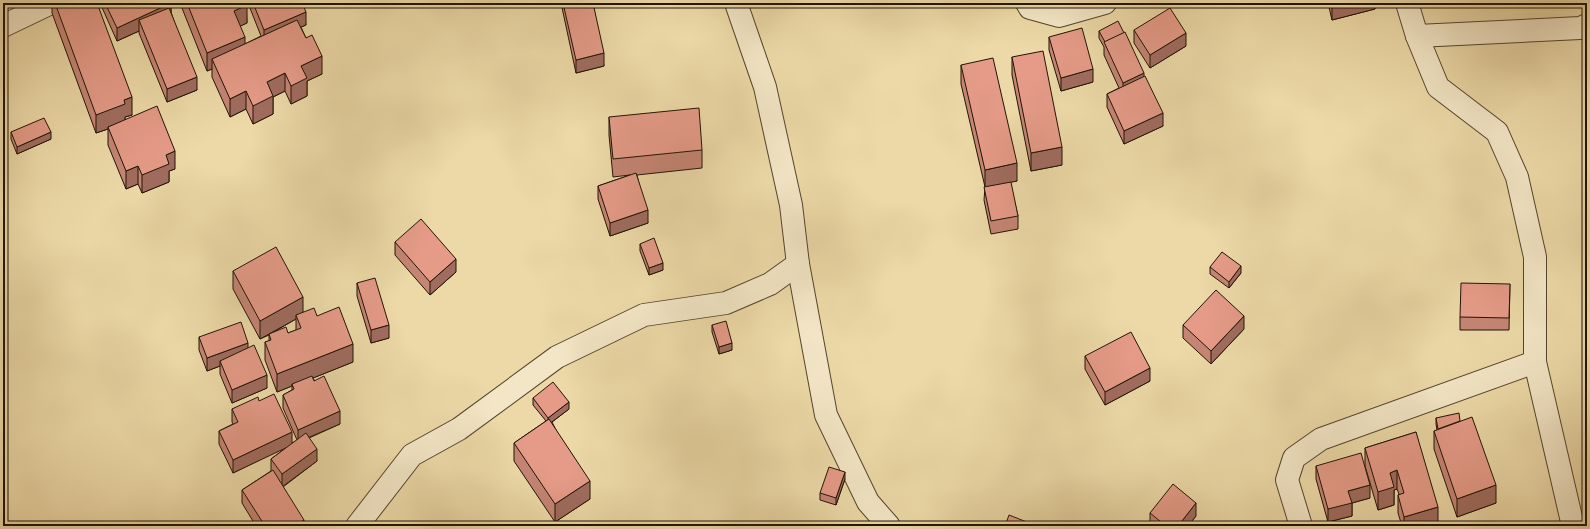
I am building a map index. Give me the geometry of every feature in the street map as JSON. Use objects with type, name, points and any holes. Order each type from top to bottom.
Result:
[{"type":"street","points":[[3,26],[50,3]]},
{"type":"street","points":[[736,3],[765,87],[791,205],[798,264],[826,415],[868,502],[889,526]]},
{"type":"street","points":[[1027,3],[1030,8],[1059,16],[1105,3]]},
{"type":"street","points":[[1408,3],[1417,36],[1438,87],[1497,132],[1517,177],[1535,257],[1535,362],[1573,526]]},
{"type":"street","points":[[1417,36],[1580,28],[1587,25]]},
{"type":"street","points":[[357,526],[412,455],[459,429],[558,357],[644,315],[726,303],[770,284],[798,264]]},
{"type":"street","points":[[1301,526],[1287,480],[1294,458],[1299,454],[1321,439],[1535,362]]},
{"type":"building","points":[[55,3],[97,3],[132,97],[124,100],[125,104],[96,115]]},
{"type":"building","points":[[105,3],[171,3],[117,28]]},
{"type":"building","points":[[187,3],[246,3],[247,5],[234,11],[245,37],[207,53]]},
{"type":"building","points":[[253,3],[302,3],[306,12],[264,30]]},
{"type":"building","points":[[563,3],[593,3],[604,53],[576,60]]},
{"type":"building","points":[[1331,3],[1348,3],[1332,7]]},
{"type":"building","points":[[169,8],[197,77],[167,89],[139,20]]},
{"type":"building","points":[[1170,8],[1186,33],[1150,55],[1134,30]]},
{"type":"building","points":[[297,20],[306,38],[312,35],[322,56],[301,66],[307,78],[291,86],[285,73],[267,82],[273,96],[253,106],[246,91],[230,99],[212,59]]},
{"type":"building","points":[[1118,21],[1124,33],[1105,42],[1099,31]]},
{"type":"building","points":[[1082,28],[1093,69],[1061,78],[1049,37]]},
{"type":"building","points":[[1125,32],[1144,73],[1123,83],[1104,42]]},
{"type":"building","points":[[1043,51],[1062,147],[1031,153],[1012,57]]},
{"type":"building","points":[[993,58],[1017,163],[985,170],[961,65]]},
{"type":"building","points":[[1145,76],[1163,113],[1124,131],[1107,94]]},
{"type":"building","points":[[157,106],[175,151],[166,155],[169,164],[142,175],[138,166],[126,171],[108,127]]},
{"type":"building","points":[[699,108],[702,150],[613,159],[609,117]]},
{"type":"building","points":[[44,118],[51,132],[17,147],[11,132]]},
{"type":"building","points":[[636,173],[648,210],[610,223],[598,186]]},
{"type":"building","points":[[1011,182],[1018,216],[991,221],[984,187]]},
{"type":"building","points":[[421,219],[456,259],[430,282],[395,242]]},
{"type":"building","points":[[654,238],[663,263],[649,268],[640,244]]},
{"type":"building","points":[[276,247],[303,297],[260,321],[233,271]]},
{"type":"building","points":[[1222,252],[1241,266],[1229,282],[1210,267]]},
{"type":"building","points":[[375,278],[389,325],[371,330],[357,283]]},
{"type":"building","points":[[1461,283],[1510,284],[1509,318],[1460,317]]},
{"type":"building","points":[[1216,290],[1244,316],[1211,351],[1183,325]]},
{"type":"building","points":[[339,307],[353,344],[277,374],[265,342],[271,340],[269,334],[286,327],[288,333],[301,328],[296,315],[314,308],[317,316]]},
{"type":"building","points":[[726,321],[732,343],[719,347],[712,325]]},
{"type":"building","points":[[241,322],[248,343],[207,358],[199,337]]},
{"type":"building","points":[[1131,332],[1150,368],[1105,392],[1085,356]]},
{"type":"building","points":[[254,345],[267,375],[232,390],[220,361]]},
{"type":"building","points":[[312,376],[314,381],[324,376],[340,411],[298,430],[283,395],[294,389],[292,384]]},
{"type":"building","points":[[553,382],[569,402],[548,418],[533,398]]},
{"type":"building","points":[[274,394],[292,432],[233,460],[219,431],[238,422],[232,409],[258,397],[259,401]]},
{"type":"building","points":[[1459,413],[1460,421],[1438,429],[1436,418]]},
{"type":"building","points":[[1472,417],[1496,485],[1457,499],[1434,431]]},
{"type":"building","points":[[549,419],[590,481],[555,504],[514,443]]},
{"type":"building","points":[[1416,432],[1438,507],[1404,517],[1398,495],[1404,493],[1397,470],[1390,473],[1394,487],[1378,492],[1365,448]]},
{"type":"building","points":[[306,433],[317,449],[282,474],[271,459]]},
{"type":"building","points":[[1361,453],[1370,485],[1348,491],[1352,503],[1328,509],[1316,466]]},
{"type":"building","points":[[829,467],[845,472],[836,498],[820,493]]},
{"type":"building","points":[[273,470],[304,520],[295,526],[265,526],[242,490]]},
{"type":"building","points":[[1173,484],[1196,503],[1178,526],[1166,526],[1150,513]]},
{"type":"building","points":[[1009,515],[1037,526],[1005,526]]}]
